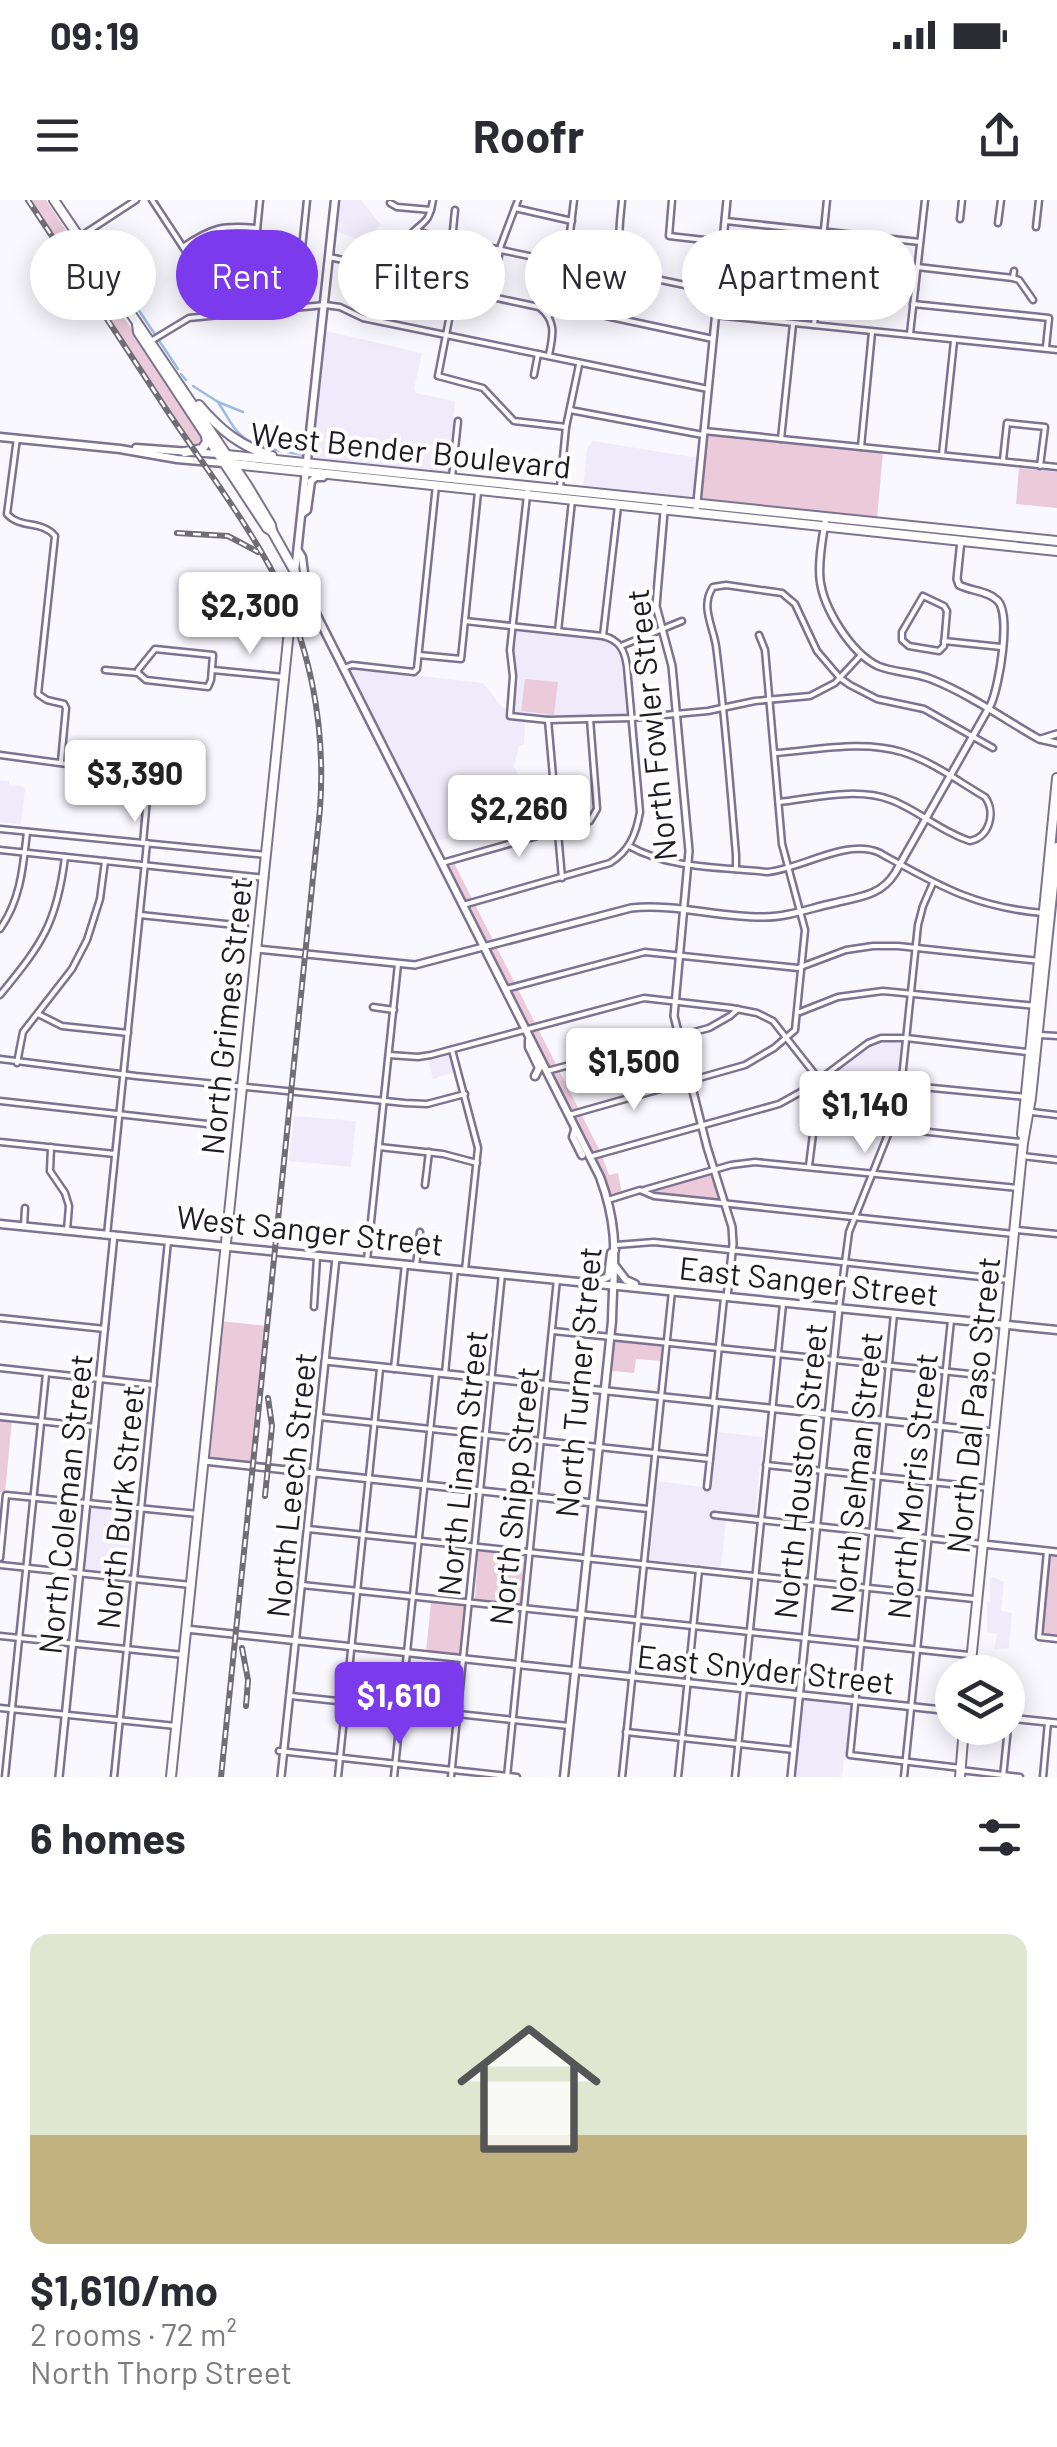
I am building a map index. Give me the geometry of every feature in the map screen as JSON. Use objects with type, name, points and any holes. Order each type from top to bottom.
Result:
[{"type":"main road","points":[[54,200],[74,230]]},
{"type":"main road","name":"North Grimes Street","points":[[170,1777],[335,200]]},
{"type":"main road","points":[[134,320],[226,459]]},
{"type":"main road","points":[[137,324],[138,332],[206,436],[226,459]]},
{"type":"main road","points":[[182,387],[234,440],[291,461]]},
{"type":"main road","name":"West Bender Boulevard","points":[[0,436],[185,452],[254,466],[307,467],[1025,543]]},
{"type":"main road","points":[[185,452],[202,449],[206,436]]},
{"type":"main road","name":"West Bender Boulevard","points":[[120,449],[164,457],[291,461],[343,475],[375,474]]},
{"type":"main road","name":"North Turner Street","points":[[226,459],[246,484],[296,572],[608,1200],[616,1247],[615,1285],[564,1777]]},
{"type":"main road","name":"North Turner Street","points":[[226,459],[272,531]]},
{"type":"main road","points":[[246,484],[244,474],[254,466]]},
{"type":"main road","points":[[302,514],[307,510],[314,478],[343,475]]},
{"type":"main road","points":[[1025,543],[1057,541]]},
{"type":"main road","points":[[1025,543],[1055,552]]},
{"type":"main road","points":[[284,551],[298,549],[302,557],[308,598],[293,601]]},
{"type":"main road","name":"North Dal Paso Street","points":[[1053,866],[1057,778]]},
{"type":"main road","name":"North Dal Paso Street","points":[[972,1655],[1046,913],[1057,847]]},
{"type":"main road","name":"North Dal Paso Street","points":[[1042,961],[1052,939],[1046,913]]},
{"type":"main road","points":[[530,1038],[530,1050],[539,1068],[536,1076]]},
{"type":"main road","name":"West Sanger Street","points":[[0,1224],[615,1285]]},
{"type":"main road","points":[[585,1282],[608,1277],[611,1254],[616,1247]]},
{"type":"main road","points":[[616,1266],[631,1283],[669,1290]]},
{"type":"main road","name":"East Sanger Street","points":[[615,1285],[1057,1330]]},
{"type":"main road","points":[[960,1772],[962,1745]]},
{"type":"street","points":[[91,230],[136,200]]},
{"type":"street","points":[[152,200],[176,236]]},
{"type":"street","points":[[212,230],[226,226],[257,228],[260,200]]},
{"type":"street","points":[[304,230],[307,200]]},
{"type":"street","points":[[417,230],[426,222],[433,200]]},
{"type":"street","points":[[505,236],[518,200]]},
{"type":"street","points":[[571,230],[574,200]]},
{"type":"street","points":[[619,230],[622,200]]},
{"type":"street","points":[[672,200],[669,236],[682,237]]},
{"type":"street","points":[[724,230],[727,200]]},
{"type":"street","points":[[824,230],[827,200]]},
{"type":"street","points":[[916,278],[924,200]]},
{"type":"street","points":[[960,219],[962,200]]},
{"type":"street","points":[[998,223],[1001,200]]},
{"type":"street","points":[[1036,227],[1040,200]]},
{"type":"street","points":[[390,203],[431,210]]},
{"type":"street","points":[[515,208],[572,220]]},
{"type":"street","points":[[453,230],[456,210]]},
{"type":"street","points":[[725,221],[806,230]]},
{"type":"street","points":[[916,242],[920,242]]},
{"type":"street","points":[[329,257],[338,259]]},
{"type":"street","points":[[969,273],[970,264]]},
{"type":"street","points":[[917,267],[1014,274],[1033,300]]},
{"type":"street","points":[[916,304],[1049,318],[1046,348]]},
{"type":"street","points":[[318,305],[340,307],[363,318],[708,389]]},
{"type":"street","points":[[151,341],[186,320]]},
{"type":"street","points":[[449,320],[438,376],[483,388],[514,421],[566,427]]},
{"type":"street","points":[[549,356],[554,330],[550,320]]},
{"type":"street","points":[[624,320],[713,340]]},
{"type":"street","points":[[696,508],[715,320]]},
{"type":"street","points":[[771,320],[1057,350]]},
{"type":"street","points":[[814,320],[814,325]]},
{"type":"street","points":[[910,334],[911,320]]},
{"type":"street","points":[[781,439],[793,322]]},
{"type":"street","points":[[860,447],[872,331]]},
{"type":"street","points":[[942,455],[954,338]]},
{"type":"street","points":[[534,375],[538,354]]},
{"type":"street","points":[[559,494],[566,427],[579,362]]},
{"type":"street","points":[[570,410],[703,433],[1057,468]]},
{"type":"street","points":[[452,482],[458,421]]},
{"type":"street","points":[[1003,462],[1007,422],[1045,427],[1040,466]]},
{"type":"street","points":[[0,756],[61,762],[66,708],[40,697],[38,691],[55,536],[48,528],[14,521],[7,514],[17,438]]},
{"type":"street","points":[[344,668],[352,665],[414,672],[417,669],[437,481]]},
{"type":"street","points":[[419,654],[461,659],[479,485]]},
{"type":"street","points":[[527,490],[510,661],[510,716],[548,720],[632,718],[816,695],[828,689],[861,655]]},
{"type":"street","points":[[558,631],[572,495]]},
{"type":"street","points":[[603,636],[619,500]]},
{"type":"street","name":"North Fowler Street","points":[[665,504],[656,596],[678,714],[688,833],[674,1016],[732,1227],[707,1487]]},
{"type":"street","points":[[825,522],[822,588],[841,630],[861,655],[882,668],[936,681],[1040,739],[1057,743]]},
{"type":"street","points":[[257,950],[398,964],[424,963],[630,908],[645,906],[769,918],[878,891],[900,864],[988,710],[996,689],[1002,606],[996,599],[963,588],[958,582],[961,536]]},
{"type":"street","points":[[736,869],[715,642],[706,604],[713,588],[726,585],[774,590],[788,596],[817,651],[840,678],[868,696],[924,709],[993,748]]},
{"type":"street","points":[[922,596],[947,611],[944,641],[939,652],[909,646],[902,640],[902,632],[922,596]]},
{"type":"street","points":[[464,905],[610,864],[629,846],[640,812],[626,658],[620,646],[603,636],[465,621]]},
{"type":"street","points":[[620,646],[682,621]]},
{"type":"street","points":[[569,1115],[745,1065],[795,1030],[806,930],[782,844],[770,700],[759,635]]},
{"type":"street","points":[[944,641],[1001,647]]},
{"type":"street","points":[[105,670],[138,674],[146,680],[208,687],[213,655],[157,649],[138,674]]},
{"type":"street","points":[[212,670],[285,677]]},
{"type":"street","points":[[442,864],[586,823],[595,817],[590,719]]},
{"type":"street","points":[[548,720],[562,878]]},
{"type":"street","points":[[1040,739],[1057,734]]},
{"type":"street","points":[[775,753],[877,747],[911,756],[949,775],[988,799],[990,806],[986,832],[978,839],[965,840],[892,800],[873,795],[778,802]]},
{"type":"street","name":"North Coleman Street","points":[[59,1777],[105,1329],[116,1154],[145,865],[147,780],[135,772],[61,762]]},
{"type":"street","points":[[526,792],[554,785]]},
{"type":"street","points":[[0,829],[266,854]]},
{"type":"street","points":[[0,929],[16,900],[27,832]]},
{"type":"street","points":[[978,839],[982,847]]},
{"type":"street","points":[[629,846],[654,858],[772,872],[860,848],[872,850],[954,893],[992,905],[1046,913]]},
{"type":"street","points":[[0,850],[264,878]]},
{"type":"street","points":[[0,995],[36,949],[53,918],[65,857]]},
{"type":"street","points":[[17,1062],[21,1037],[72,969],[88,940],[100,900],[105,861]]},
{"type":"street","name":"North Houston Street","points":[[791,1777],[844,1262],[849,1232],[897,1113],[920,914],[934,883]]},
{"type":"street","points":[[140,916],[244,926]]},
{"type":"street","points":[[506,989],[636,953],[653,952],[803,968],[834,954],[881,946],[1042,961]]},
{"type":"street","points":[[367,1260],[398,964]]},
{"type":"street","points":[[798,1012],[838,997],[882,991],[1037,1006]]},
{"type":"street","points":[[389,1055],[418,1057],[452,1050],[638,999],[675,1000],[738,1009],[768,1018],[798,1056],[871,1124],[1024,1143]]},
{"type":"street","points":[[373,1008],[394,1010]]},
{"type":"street","points":[[547,1072],[709,1028],[738,1009]]},
{"type":"street","points":[[38,1014],[62,1026],[128,1033]]},
{"type":"street","points":[[1034,1034],[1057,1036]]},
{"type":"street","points":[[586,1156],[779,1104],[796,1096],[868,1043],[882,1038],[1032,1052]]},
{"type":"street","points":[[452,1050],[478,1146],[465,1270]]},
{"type":"street","points":[[0,1059],[427,1104],[464,1094]]},
{"type":"street","points":[[902,1085],[1027,1097]]},
{"type":"street","points":[[0,1101],[225,1126]]},
{"type":"street","points":[[1026,1112],[1057,1115]]},
{"type":"street","points":[[809,1166],[813,1134]]},
{"type":"street","points":[[0,1142],[116,1154]]},
{"type":"street","points":[[50,1147],[50,1171],[68,1200],[66,1230]]},
{"type":"street","points":[[379,1147],[454,1156],[477,1163]]},
{"type":"street","points":[[426,1185],[429,1152]]},
{"type":"street","points":[[1022,1156],[1057,1160]]},
{"type":"street","points":[[608,1200],[755,1162],[1019,1188]]},
{"type":"street","points":[[640,1190],[654,1196],[724,1204],[1057,1234]]},
{"type":"street","points":[[24,1226],[26,1208]]},
{"type":"street","points":[[416,1265],[420,1232]]},
{"type":"street","name":"North Burk Street","points":[[114,1777],[168,1241]]},
{"type":"street","points":[[616,1247],[654,1242],[1010,1280]]},
{"type":"street","points":[[314,1307],[317,1254]]},
{"type":"street","name":"North Leech Street","points":[[281,1777],[336,1256]]},
{"type":"street","points":[[394,1369],[405,1264]]},
{"type":"street","points":[[445,1374],[455,1269]]},
{"type":"street","name":"North Linam Street","points":[[451,1774],[502,1273]]},
{"type":"street","name":"North Shipp Street","points":[[507,1776],[558,1279]]},
{"type":"street","points":[[622,1777],[669,1290]]},
{"type":"street","points":[[734,1777],[783,1302]]},
{"type":"street","name":"North Selman Street","points":[[894,1314],[850,1755],[905,1762]]},
{"type":"street","points":[[0,1318],[105,1329]]},
{"type":"street","name":"North Morris Street","points":[[904,1777],[951,1320]]},
{"type":"street","points":[[553,1331],[999,1378]]},
{"type":"street","points":[[325,1361],[994,1432]]},
{"type":"street","points":[[338,1777],[380,1367]]},
{"type":"street","points":[[0,1368],[154,1385]]},
{"type":"street","points":[[394,1777],[436,1373]]},
{"type":"street","points":[[5,1777],[46,1374]]},
{"type":"street","points":[[0,1417],[95,1427]]},
{"type":"street","points":[[319,1417],[710,1459]]},
{"type":"street","points":[[204,1461],[648,1509]]},
{"type":"street","points":[[766,1465],[988,1488]]},
{"type":"street","points":[[0,1558],[6,1495],[198,1514]]},
{"type":"street","points":[[714,1516],[1057,1552]]},
{"type":"street","points":[[308,1529],[977,1600]]},
{"type":"street","points":[[1048,1551],[1039,1637],[1057,1639]]},
{"type":"street","points":[[0,1565],[191,1585]]},
{"type":"street","points":[[678,1777],[699,1570]]},
{"type":"street","points":[[302,1585],[972,1655]]},
{"type":"street","name":"East Snyder Street","points":[[186,1628],[935,1709]]},
{"type":"street","points":[[0,1636],[184,1655]]},
{"type":"street","points":[[290,1696],[570,1726]]},
{"type":"street","points":[[0,1708],[176,1726]]},
{"type":"street","points":[[1025,1720],[1057,1723]]},
{"type":"street","points":[[1043,1777],[1048,1722]]},
{"type":"street","points":[[626,1732],[794,1750]]},
{"type":"street","points":[[1003,1776],[1006,1745]]},
{"type":"street","points":[[282,1752],[451,1774],[517,1777]]},
{"type":"street","points":[[905,1762],[1020,1777]]},
{"type":"shaded area","points":[[29,200],[46,200],[66,230],[49,230]]},
{"type":"shaded area","points":[[340,200],[361,200],[381,225],[375,230],[337,232]]},
{"type":"shaded area","points":[[109,320],[125,320],[201,434],[204,444],[194,449]]},
{"type":"shaded area","points":[[326,331],[422,353],[416,393],[455,401],[448,474],[314,460]]},
{"type":"shaded area","points":[[707,435],[883,451],[877,520],[700,501]]},
{"type":"shaded area","points":[[593,441],[698,458],[692,500],[583,488],[587,448]]},
{"type":"shaded area","points":[[1019,468],[1057,472],[1057,508],[1016,504]]},
{"type":"shaded area","points":[[516,630],[592,637],[615,645],[621,657],[626,715],[550,716],[513,712],[512,657]]},
{"type":"shaded area","points":[[352,668],[483,683],[506,708],[505,719],[525,722],[524,744],[519,746],[514,766],[523,787],[525,814],[436,841],[350,671]]},
{"type":"shaded area","points":[[525,679],[558,682],[554,715],[521,711]]},
{"type":"shaded area","points":[[0,780],[25,789],[21,824],[0,822]]},
{"type":"shaded area","points":[[454,863],[609,1175],[618,1173],[622,1193],[611,1194],[449,867]]},
{"type":"shaded area","points":[[887,1039],[904,1041],[896,1110],[886,1126],[871,1121],[825,1077],[872,1043]]},
{"type":"shaded area","points":[[451,1053],[456,1072],[433,1079],[428,1059]]},
{"type":"shaded area","points":[[294,1116],[356,1121],[351,1167],[289,1161]]},
{"type":"shaded area","points":[[711,1173],[719,1201],[652,1191],[652,1189]]},
{"type":"shaded area","points":[[221,1321],[267,1326],[253,1465],[207,1456]]},
{"type":"shaded area","points":[[615,1341],[662,1346],[661,1361],[636,1359],[634,1373],[612,1371]]},
{"type":"shaded area","points":[[0,1419],[12,1420],[5,1493],[0,1492]]},
{"type":"shaded area","points":[[717,1432],[763,1437],[755,1515],[727,1513],[721,1567],[650,1560],[657,1481],[710,1488]]},
{"type":"shaded area","points":[[90,1507],[137,1512],[131,1576],[82,1571]]},
{"type":"shaded area","points":[[481,1550],[528,1557],[522,1604],[475,1600]]},
{"type":"shaded area","points":[[1050,1557],[1057,1557],[1057,1639],[1042,1636]]},
{"type":"shaded area","points":[[993,1577],[1004,1582],[1001,1611],[1012,1613],[1009,1648],[994,1649],[997,1634],[987,1632],[987,1602]]},
{"type":"shaded area","points":[[431,1602],[466,1606],[460,1655],[426,1652]]},
{"type":"shaded area","points":[[803,1698],[851,1703],[842,1777],[795,1777]]},
{"type":"waterway","points":[[145,320],[178,369]]},
{"type":"waterway","points":[[181,374],[186,380]]},
{"type":"waterway","points":[[193,386],[243,412]]},
{"type":"waterway","points":[[218,402],[236,430],[249,441],[303,455]]},
{"type":"railway","points":[[28,200],[270,567],[296,624],[317,715],[320,809],[221,1777]]},
{"type":"railway","points":[[177,533],[228,536],[258,552]]},
{"type":"railway","points":[[265,1496],[272,1426],[268,1398]]},
{"type":"railway","points":[[242,1648],[248,1680],[246,1706]]}]
